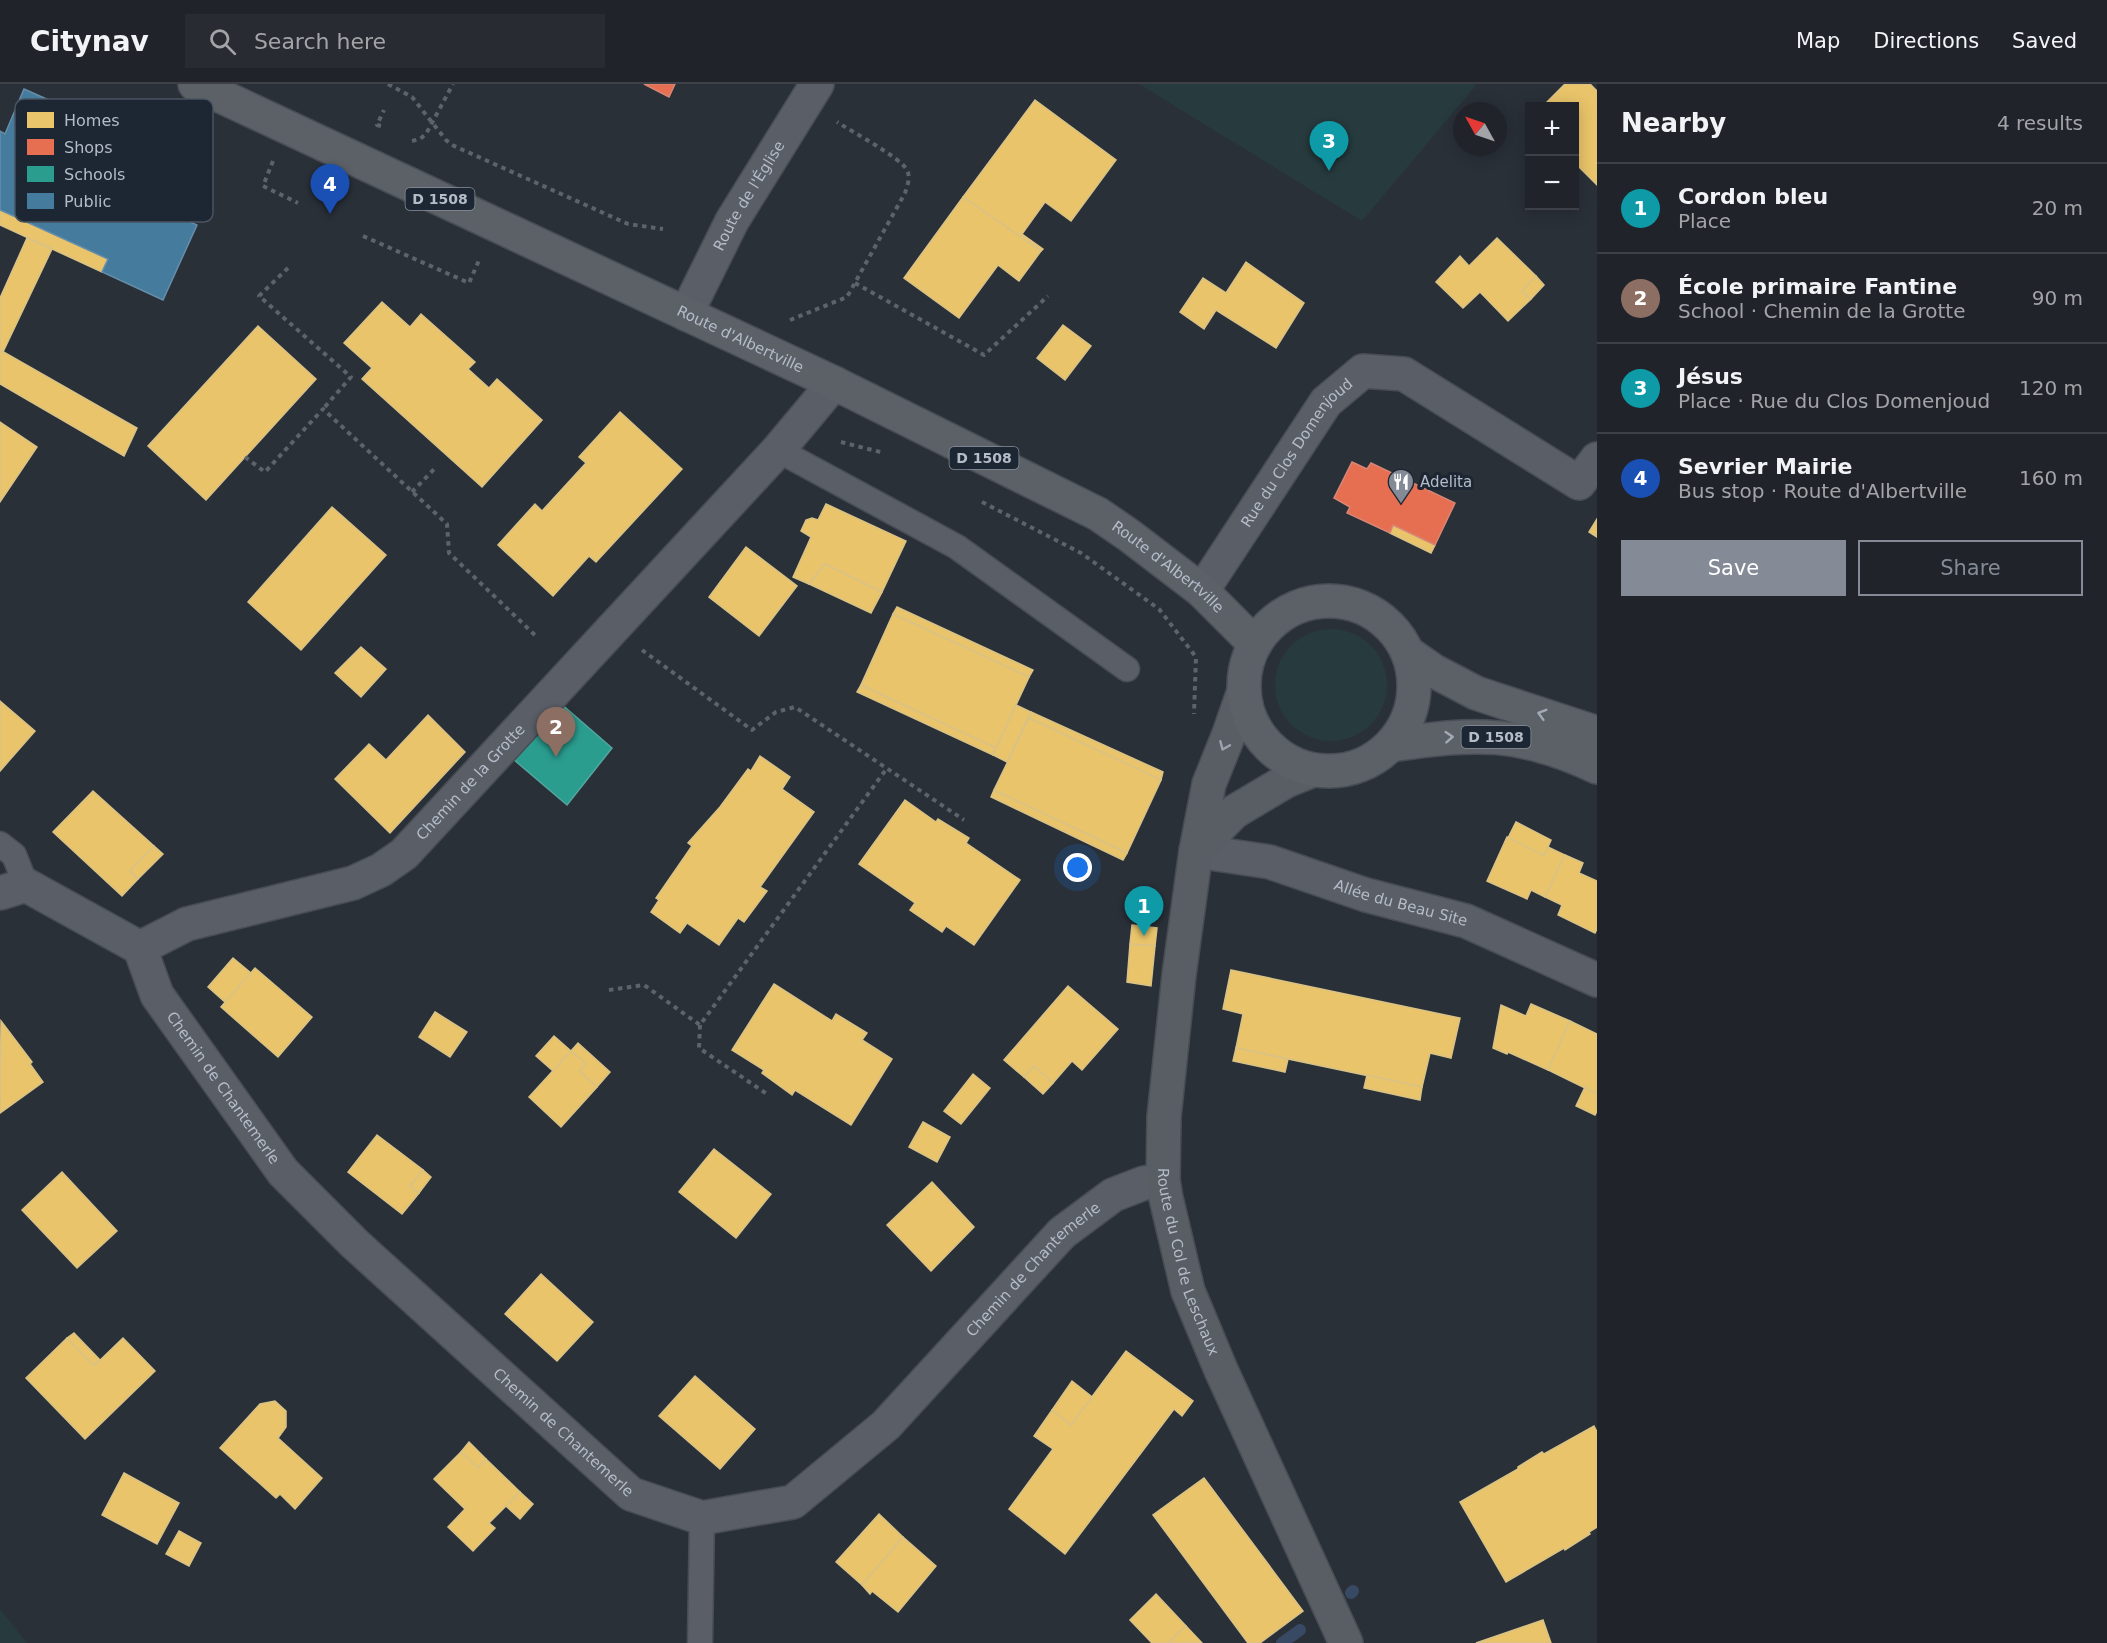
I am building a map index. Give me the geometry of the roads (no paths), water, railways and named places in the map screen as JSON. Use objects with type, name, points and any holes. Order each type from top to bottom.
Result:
[{"type":"main road","name":"Route d'Albertville","points":[[195,84],[834,383],[1098,514],[1139,542],[1202,591],[1255,644]]},
{"type":"main road","points":[[1343,602],[1360,606],[1375,614],[1394,631],[1408,653],[1414,685],[1409,717],[1391,745],[1363,765],[1330,772],[1313,770],[1287,760],[1264,743],[1250,718],[1244,691],[1244,675],[1255,644],[1277,618],[1308,603],[1343,602]]},
{"type":"main road","name":"D 1508","points":[[1408,653],[1434,671],[1476,693],[1597,733]]},
{"type":"main road","name":"Route du Col de Leschaux","points":[[1244,691],[1209,784],[1196,851],[1179,975],[1164,1117],[1163,1180],[1188,1291],[1221,1370],[1346,1643]]},
{"type":"main road","name":"D 1508","points":[[1391,745],[1447,737],[1496,737],[1548,747],[1597,767]]},
{"type":"main road","points":[[1196,851],[1234,812],[1286,781],[1313,770]]},
{"type":"street","name":"Route de l'Église","points":[[686,314],[732,221],[812,93]]},
{"type":"street","name":"Rue du Clos Domenjoud","points":[[1202,591],[1326,402],[1363,371],[1404,374],[1579,483],[1597,459]]},
{"type":"street","name":"Chemin de la Grotte","points":[[140,948],[187,924],[353,883],[381,870],[404,854],[778,450],[834,383]]},
{"type":"street","name":"Allée du Beau Site","points":[[1196,851],[1270,862],[1366,895],[1466,921],[1597,980]]},
{"type":"street","points":[[13,889],[140,948]]},
{"type":"street","name":"Chemin de Chantemerle","points":[[140,948],[158,995],[283,1172],[355,1244],[631,1494],[702,1518],[793,1502],[886,1425],[1062,1233],[1113,1196],[1144,1183],[1163,1180]]},
{"type":"lane","points":[[778,450],[957,548],[1127,669]]},
{"type":"lane","points":[[0,844],[14,855],[13,889]]},
{"type":"lane","points":[[700,1643],[702,1518]]},
{"type":"waterway","points":[[1282,1643],[1300,1630]]},
{"type":"place","name":"Jésus","points":[[1329,171]]},
{"type":"place","name":"Sevrier Mairie","points":[[330,214]]},
{"type":"place","name":"Adelita","points":[[1401,505]]},
{"type":"place","name":"École primaire Fantine","points":[[556,757]]},
{"type":"place","name":"Cordon bleu","points":[[1144,936]]}]
